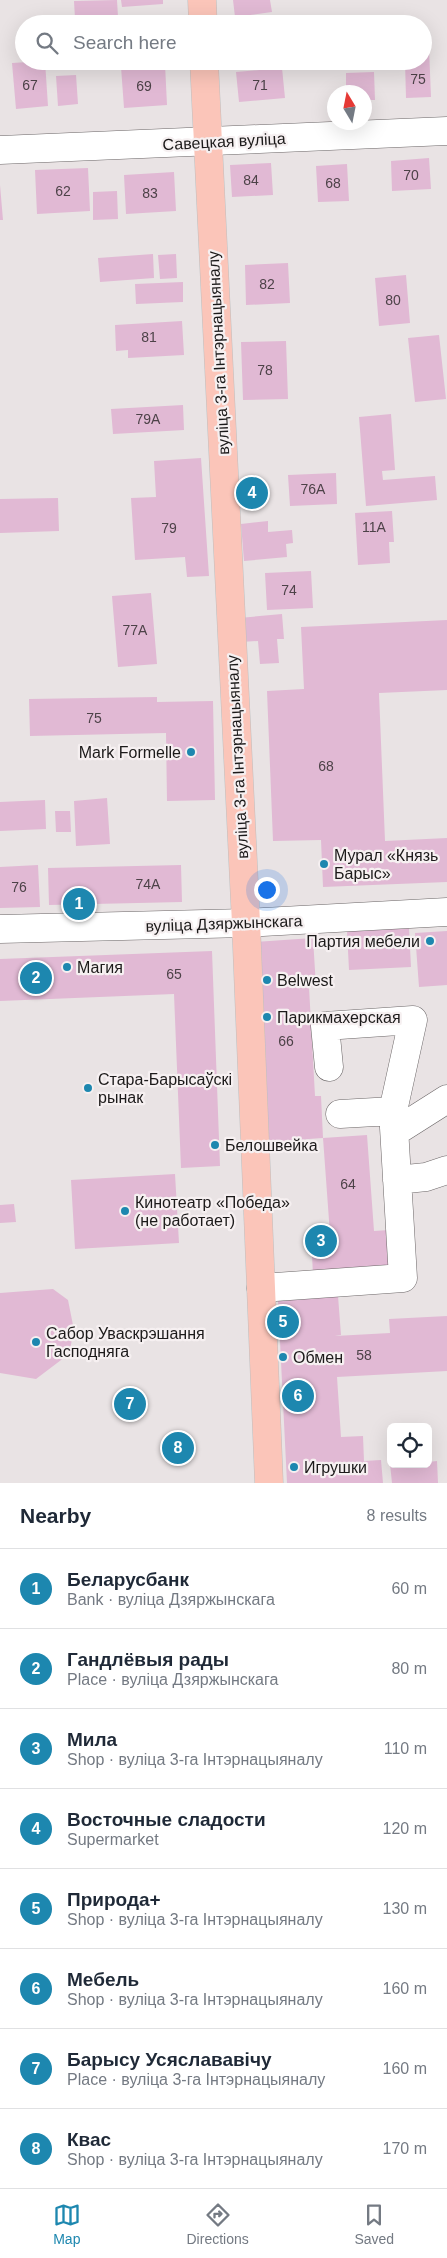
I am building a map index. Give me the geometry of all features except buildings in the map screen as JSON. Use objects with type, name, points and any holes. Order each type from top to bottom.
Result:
[{"type":"main road","points":[[202,0],[203,15]]},
{"type":"main road","name":"вуліца 3-га Інтэрнацыяналу","points":[[204,70],[246,923],[268,1483]]},
{"type":"street","name":"Савецкая вуліца","points":[[0,150],[447,131]]},
{"type":"street","name":"вуліца Дзяржынскага","points":[[0,929],[246,923],[447,912]]},
{"type":"street","points":[[261,1288],[403,1278],[394,1122],[413,1020],[325,1026],[329,1067]]},
{"type":"street","points":[[340,1114],[394,1122],[447,1099]]},
{"type":"street","points":[[397,1180],[426,1177],[447,1170]]},
{"type":"place","name":"Восточные сладости","points":[[252,493]]},
{"type":"place","name":"Mark Formelle","points":[[191,752]]},
{"type":"place","name":"Мурал «Князь Барыс»","points":[[324,864]]},
{"type":"place","name":"Беларусбанк","points":[[79,904]]},
{"type":"place","name":"Партия мебели","points":[[430,941]]},
{"type":"place","name":"Магия","points":[[67,967]]},
{"type":"place","name":"Гандлёвыя рады","points":[[36,978]]},
{"type":"place","name":"Belwest","points":[[267,980]]},
{"type":"place","name":"Парикмахерская","points":[[267,1017]]},
{"type":"place","name":"Стара-Барысаўскі рынак","points":[[88,1088]]},
{"type":"place","name":"Белошвейка","points":[[215,1145]]},
{"type":"place","name":"Кинотеатр «Победа» (не работает)","points":[[125,1211]]},
{"type":"place","name":"Мила","points":[[321,1241]]},
{"type":"place","name":"Природа+","points":[[283,1322]]},
{"type":"place","name":"Сабор Уваскрэшання Гасподняга","points":[[36,1342]]},
{"type":"place","name":"Обмен","points":[[283,1357]]},
{"type":"place","name":"Мебель","points":[[298,1396]]},
{"type":"place","name":"Барысу Усяслававічу","points":[[130,1404]]},
{"type":"place","name":"Квас","points":[[178,1448]]},
{"type":"place","name":"Игрушки","points":[[294,1467]]}]
